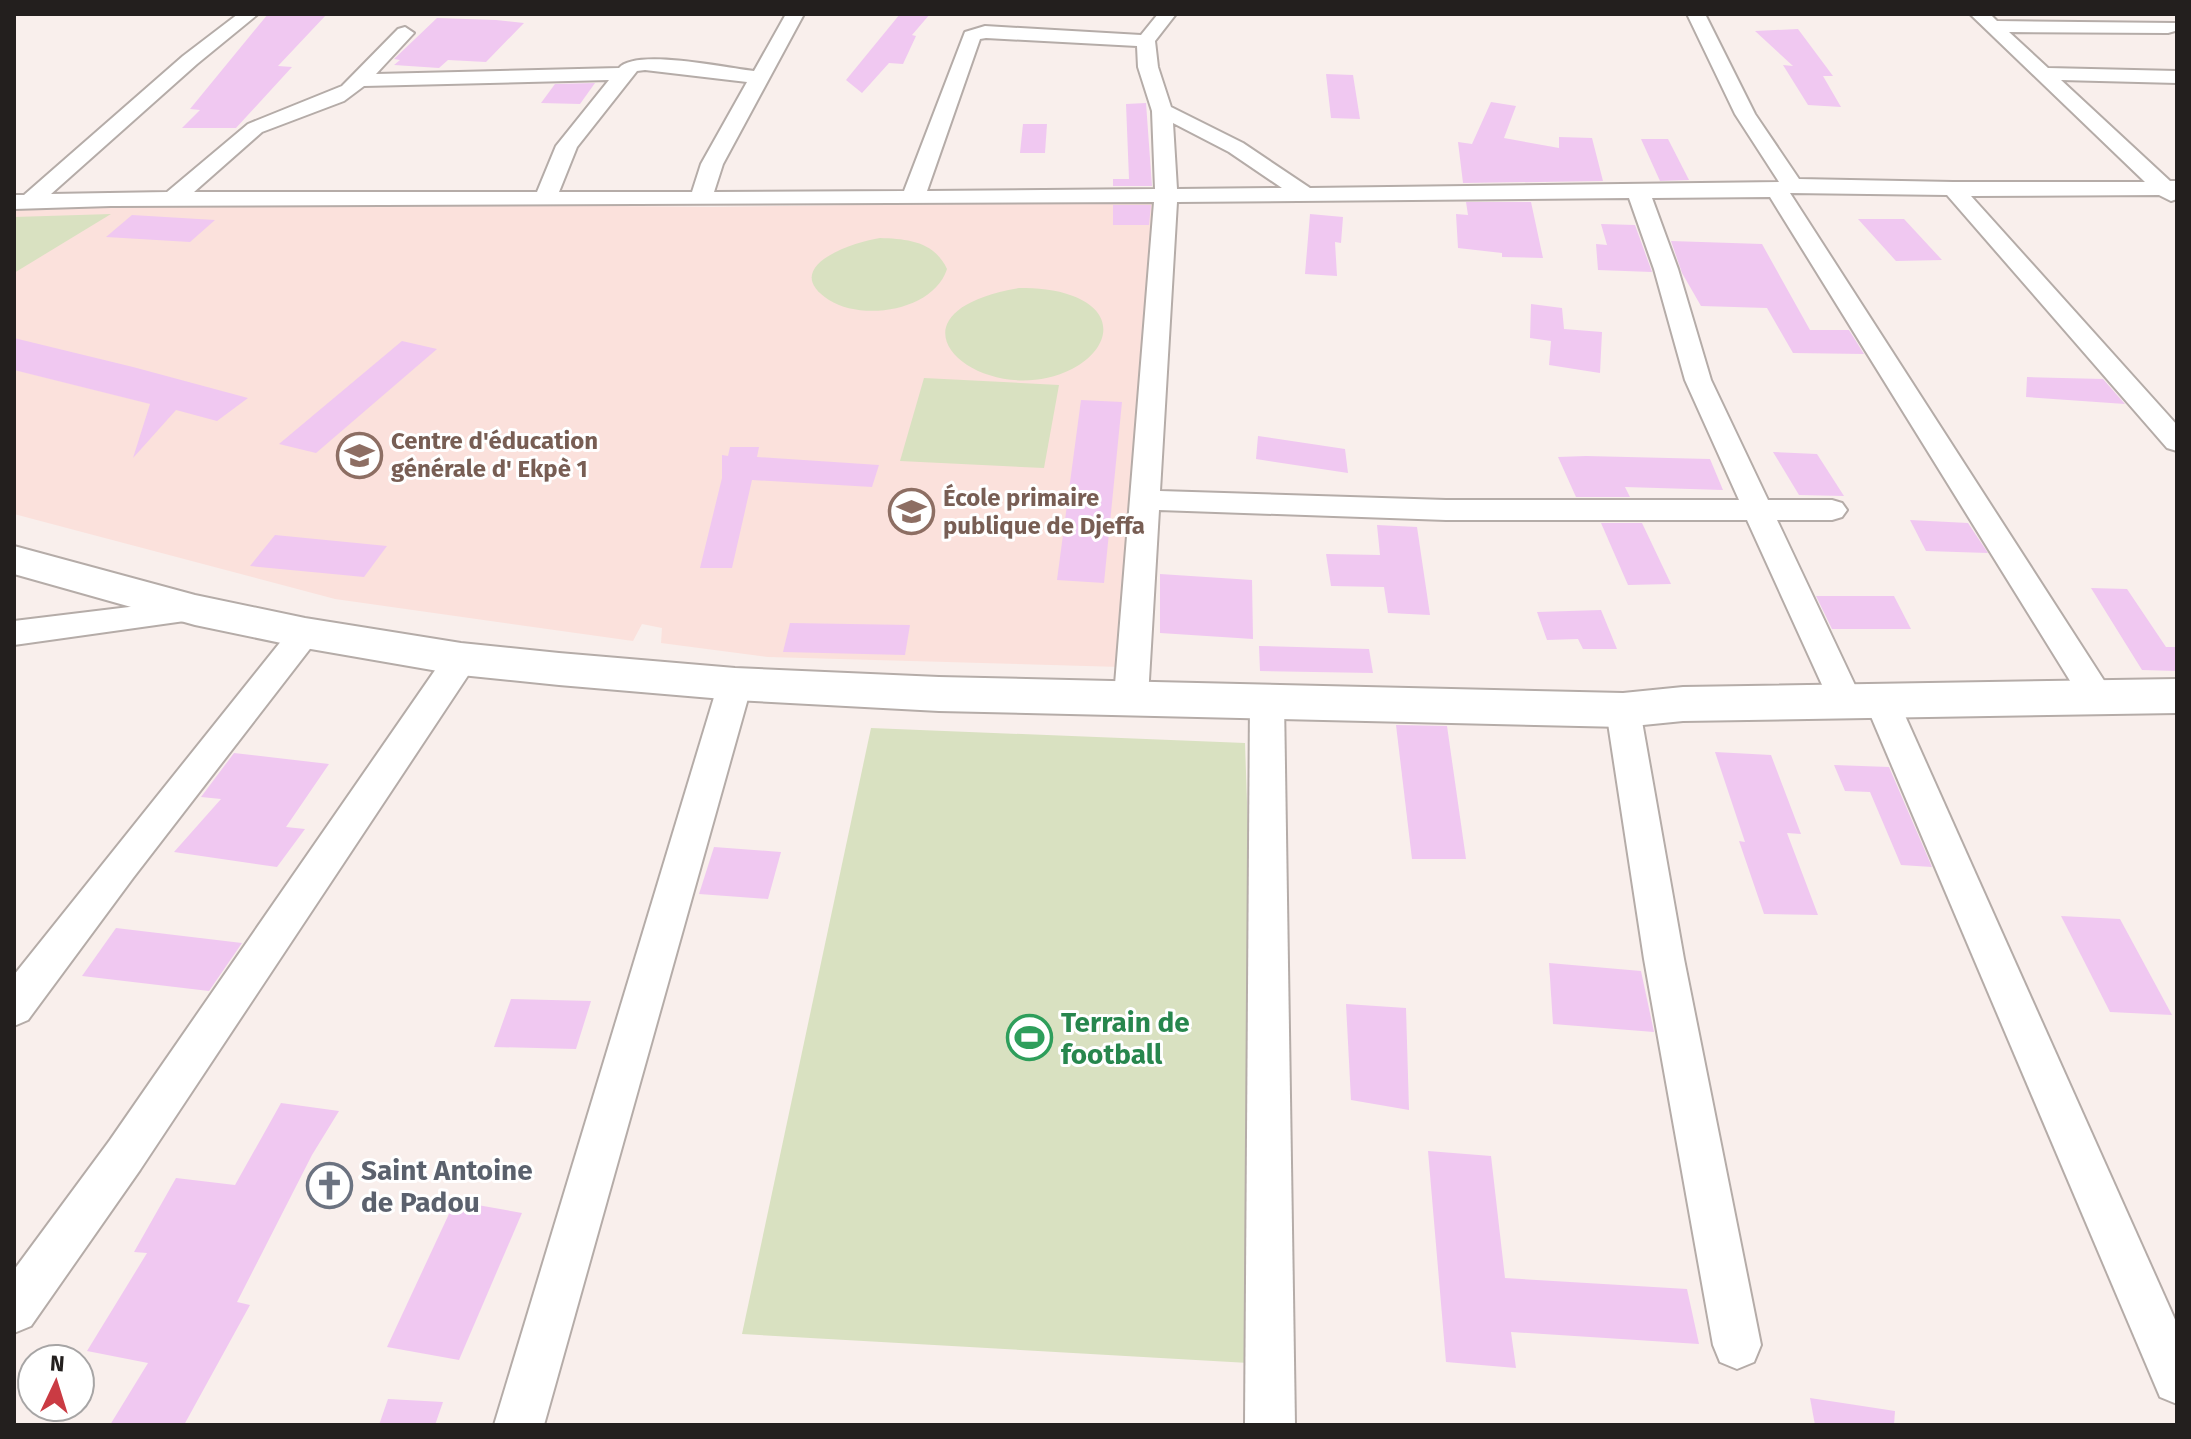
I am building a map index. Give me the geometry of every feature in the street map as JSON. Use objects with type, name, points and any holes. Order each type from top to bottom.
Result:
[{"type":"street","points":[[21,202],[249,14]]},
{"type":"street","points":[[701,197],[712,164],[795,14]]},
{"type":"street","points":[[1131,697],[1166,195],[1162,111],[1148,67],[1146,41],[1167,14]]},
{"type":"street","points":[[1696,14],[1784,187],[2097,696]]},
{"type":"street","points":[[2151,14],[2173,30]]},
{"type":"street","points":[[1985,20],[2173,30]]},
{"type":"street","points":[[1985,20],[2172,192]]},
{"type":"street","points":[[913,198],[972,36],[985,32],[1146,41]]},
{"type":"street","points":[[174,198],[255,128],[337,97],[359,80],[405,33]]},
{"type":"street","points":[[546,197],[567,146],[630,67],[645,64],[762,78]]},
{"type":"street","points":[[359,80],[626,74]]},
{"type":"street","points":[[2042,74],[2177,77]]},
{"type":"street","points":[[1162,111],[1211,131],[1254,156],[1304,194]]},
{"type":"street","points":[[21,202],[174,198],[913,198],[1784,187],[2172,192]]},
{"type":"street","points":[[1953,189],[2177,442]]},
{"type":"street","points":[[1638,191],[1666,269],[1698,380],[1755,509],[1863,700],[2177,1380]]},
{"type":"street","points":[[1144,500],[1446,510],[1832,510]]},
{"type":"street","points":[[14,560],[195,610],[305,633],[461,659],[735,684],[939,694],[1623,710],[1683,704],[2177,696]]},
{"type":"street","points":[[14,633],[195,610]]},
{"type":"street","points":[[14,1007],[305,633]]},
{"type":"street","points":[[14,1309],[142,1130],[461,659]]},
{"type":"street","points":[[519,1425],[735,684]]},
{"type":"street","points":[[1267,701],[1270,1425]]},
{"type":"street","points":[[1623,710],[1664,959],[1737,1345]]},
{"type":"shaded area","points":[[124,201],[713,207],[1155,201],[1121,667],[768,657],[661,643],[662,628],[642,624],[633,641],[335,599],[14,514],[14,205]]},
{"type":"green space","points":[[111,214],[14,273],[14,217]]},
{"type":"green space","points":[[880,238],[919,243],[935,252],[947,269],[940,283],[913,303],[878,311],[844,307],[815,288],[812,277],[825,258],[853,245]]},
{"type":"green space","points":[[1019,288],[1060,292],[1087,303],[1102,322],[1103,332],[1094,352],[1072,369],[1038,380],[1005,379],[976,370],[955,355],[946,337],[951,318],[974,301]]},
{"type":"green space","points":[[924,378],[1059,385],[1044,468],[900,461]]},
{"type":"green space","name":"Terrain de football","points":[[871,728],[1245,743],[1266,1364],[742,1334]]},
{"type":"building","points":[[268,14],[327,14],[278,66],[292,67],[236,128],[182,128],[200,110],[190,109]]},
{"type":"building","points":[[900,14],[930,14],[912,35],[916,36],[903,64],[889,63],[862,93],[846,80]]},
{"type":"building","points":[[437,18],[524,23],[486,62],[448,60],[439,68],[394,65],[400,60],[394,59]]},
{"type":"building","points":[[1798,29],[1833,76],[1823,76],[1841,107],[1808,105],[1783,65],[1793,66],[1755,31]]},
{"type":"building","points":[[1326,74],[1353,75],[1360,119],[1331,118]]},
{"type":"building","points":[[595,83],[580,104],[541,103],[555,84]]},
{"type":"building","points":[[1491,102],[1516,106],[1504,138],[1559,148],[1559,137],[1592,138],[1603,181],[1463,183],[1458,142],[1472,144]]},
{"type":"building","points":[[1146,103],[1152,186],[1113,186],[1113,179],[1129,179],[1126,104]]},
{"type":"building","points":[[1023,124],[1047,124],[1045,153],[1020,153]]},
{"type":"building","points":[[1641,139],[1668,139],[1689,180],[1660,181]]},
{"type":"building","points":[[1466,202],[1531,202],[1543,258],[1502,257],[1502,253],[1458,248],[1456,214],[1468,215]]},
{"type":"building","points":[[1113,205],[1151,205],[1149,225],[1113,225]]},
{"type":"building","points":[[1310,214],[1343,217],[1341,243],[1335,242],[1337,276],[1305,274]]},
{"type":"building","points":[[132,215],[215,220],[190,242],[106,237]]},
{"type":"building","points":[[1858,219],[1904,219],[1942,260],[1896,261]]},
{"type":"building","points":[[1601,224],[1635,225],[1652,272],[1598,270],[1596,244],[1607,245]]},
{"type":"building","points":[[1671,241],[1762,244],[1810,330],[1849,330],[1864,354],[1793,353],[1767,308],[1701,306],[1682,273]]},
{"type":"building","points":[[1531,304],[1562,308],[1564,329],[1602,332],[1600,373],[1549,365],[1551,341],[1530,338]]},
{"type":"building","points":[[14,338],[248,398],[217,421],[176,410],[133,458],[150,404],[14,370]]},
{"type":"building","points":[[402,341],[437,349],[316,453],[279,444]]},
{"type":"building","points":[[2027,377],[2103,379],[2125,404],[2026,397]]},
{"type":"building","points":[[1081,400],[1122,402],[1104,583],[1057,580]]},
{"type":"building","points":[[1258,436],[1345,449],[1348,473],[1256,459]]},
{"type":"building","points":[[730,447],[759,447],[757,457],[879,465],[872,487],[752,480],[732,568],[700,568],[722,478],[722,455],[728,456]]},
{"type":"building","points":[[1773,452],[1817,454],[1844,496],[1799,495]]},
{"type":"building","points":[[1558,457],[1710,459],[1723,490],[1625,487],[1630,497],[1576,497]]},
{"type":"building","points":[[1910,520],[1968,523],[1988,553],[1926,551]]},
{"type":"building","points":[[1601,523],[1642,523],[1671,584],[1628,585]]},
{"type":"building","points":[[1377,525],[1417,527],[1430,615],[1388,613],[1384,587],[1331,586],[1326,554],[1380,555]]},
{"type":"building","points":[[275,535],[387,546],[364,577],[250,566]]},
{"type":"building","points":[[1160,574],[1252,580],[1253,639],[1160,633]]},
{"type":"building","points":[[2091,588],[2127,589],[2166,647],[2177,647],[2177,671],[2142,670]]},
{"type":"building","points":[[1816,596],[1894,596],[1911,629],[1832,629]]},
{"type":"building","points":[[1601,610],[1617,649],[1583,649],[1578,639],[1547,640],[1537,612]]},
{"type":"building","points":[[790,623],[910,625],[905,655],[783,652]]},
{"type":"building","points":[[1259,646],[1369,649],[1373,673],[1260,671]]},
{"type":"building","points":[[1396,725],[1447,726],[1466,859],[1412,859]]},
{"type":"building","points":[[1715,752],[1771,755],[1801,834],[1787,833],[1818,915],[1764,914],[1739,841],[1745,842]]},
{"type":"building","points":[[234,753],[329,764],[286,827],[305,829],[277,867],[174,852],[221,799],[201,797]]},
{"type":"building","points":[[1834,765],[1889,767],[1932,867],[1901,865],[1870,792],[1845,791]]},
{"type":"building","points":[[714,847],[781,852],[768,899],[699,894]]},
{"type":"building","points":[[2061,916],[2120,919],[2172,1015],[2110,1012]]},
{"type":"building","points":[[116,928],[242,943],[209,991],[82,976]]},
{"type":"building","points":[[1549,963],[1641,971],[1654,1032],[1553,1024]]},
{"type":"building","points":[[511,999],[591,1001],[576,1049],[494,1047]]},
{"type":"building","points":[[1346,1004],[1406,1008],[1409,1110],[1351,1100]]},
{"type":"building","points":[[281,1103],[339,1111],[312,1155],[237,1302],[250,1305],[184,1425],[110,1425],[148,1363],[96,1353],[96,1343],[92,1343],[147,1253],[134,1252],[176,1178],[235,1185]]},
{"type":"building","points":[[1428,1151],[1491,1156],[1505,1278],[1687,1289],[1699,1344],[1511,1332],[1516,1368],[1446,1362]]},
{"type":"building","points":[[455,1201],[522,1213],[459,1360],[387,1347]]},
{"type":"building","points":[[1810,1398],[1895,1411],[1894,1425],[1815,1425]]},
{"type":"building","points":[[388,1399],[443,1402],[435,1425],[379,1425]]},
{"type":"place","name":"Centre d'éducation générale d' Ekpè 1","points":[[360,455]]},
{"type":"place","name":"École primaire publique de Djeffa","points":[[912,512]]},
{"type":"place","name":"Terrain de football","points":[[1030,1038]]},
{"type":"place","name":"Saint Antoine de Padou","points":[[330,1186]]}]
